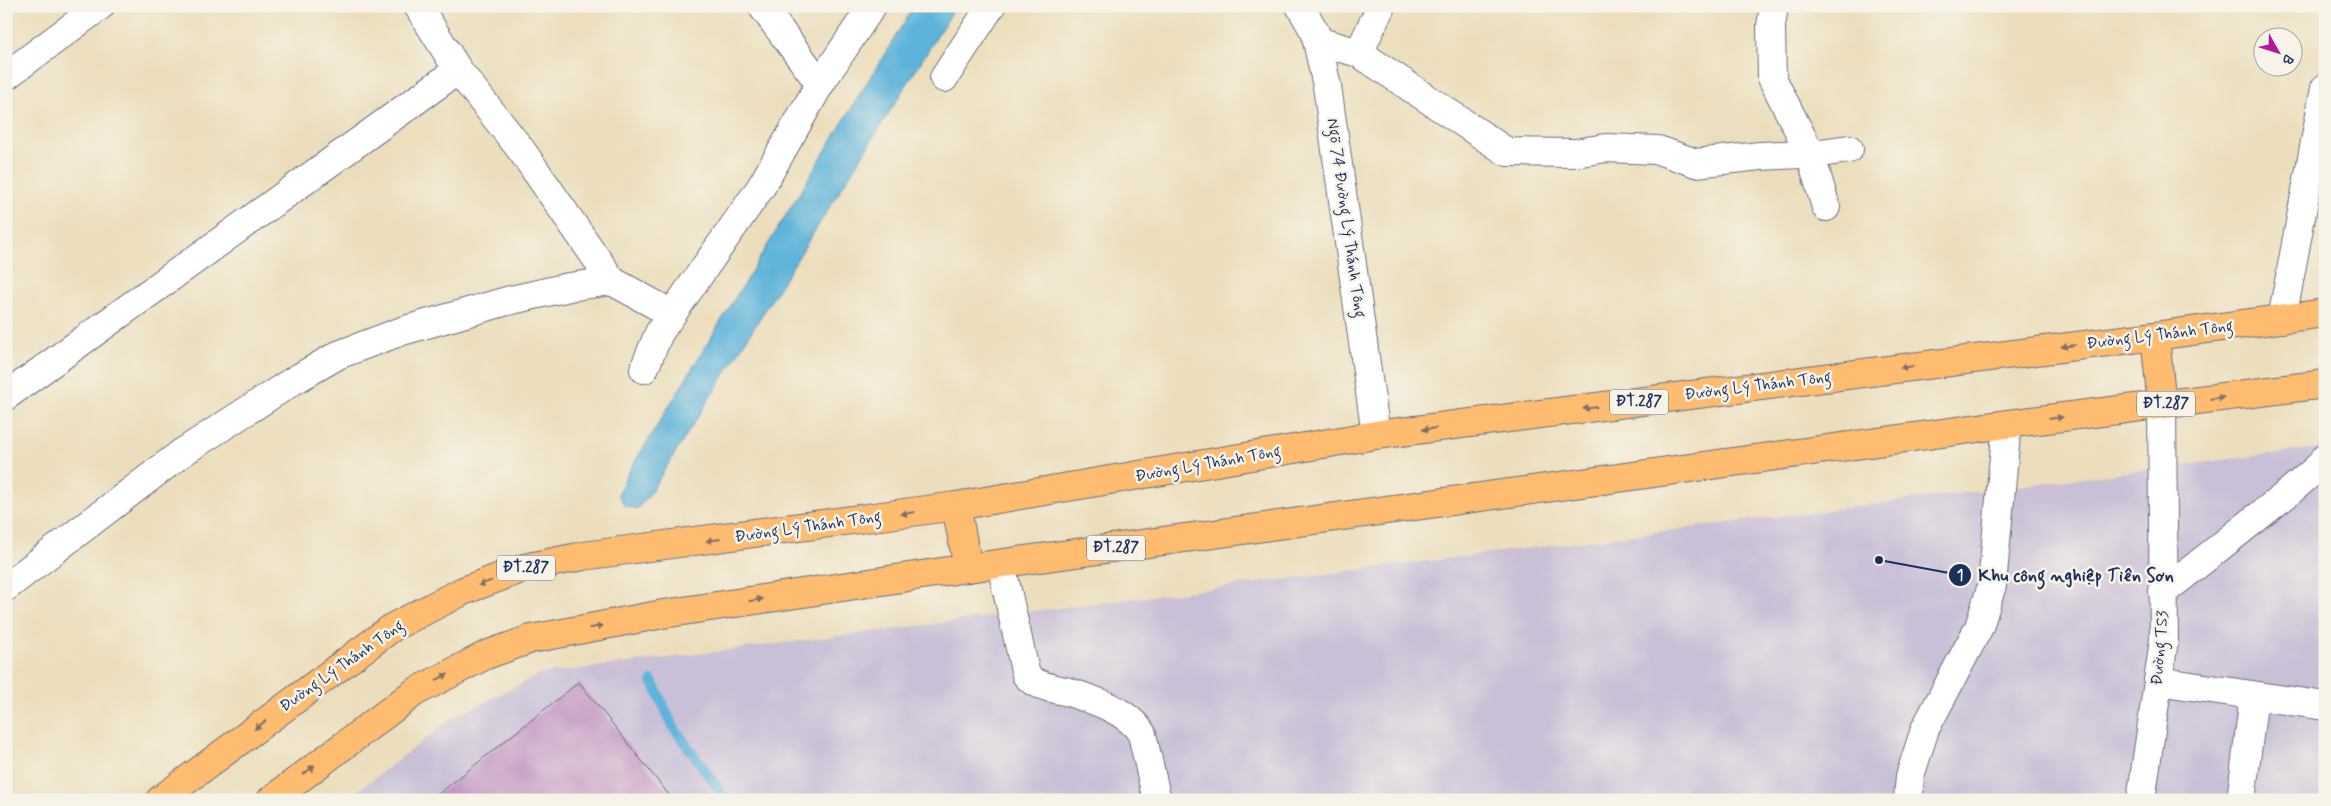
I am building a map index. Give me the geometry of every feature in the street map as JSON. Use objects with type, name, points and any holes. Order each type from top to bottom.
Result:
[{"type":"main road","name":"Đường Lý Thánh Tông","points":[[160,800],[393,627],[463,591],[524,568],[584,556],[956,506],[1376,435],[2325,313]]},
{"type":"main road","points":[[2155,336],[2162,405]]},
{"type":"main road","name":"ĐT.287","points":[[270,800],[414,692],[486,655],[531,639],[663,614],[968,568],[2007,424],[2325,384]]},
{"type":"main road","points":[[956,506],[968,568]]},
{"type":"street","points":[[6,76],[100,6]]},
{"type":"street","points":[[418,6],[458,70],[522,151],[612,281],[672,314]]},
{"type":"street","points":[[762,6],[820,84]]},
{"type":"street","points":[[644,369],[659,333],[761,188],[820,84],[872,6]]},
{"type":"street","points":[[944,78],[992,6]]},
{"type":"street","name":"Ngõ 74 Đường Lý Thánh Tông","points":[[1300,6],[1315,32],[1327,86],[1376,435]]},
{"type":"street","points":[[1359,53],[1381,6]]},
{"type":"street","points":[[1774,6],[1771,26],[1772,78],[1810,153],[1826,207]]},
{"type":"street","points":[[1317,41],[1359,53],[1507,152],[1575,153],[1606,148],[1658,150],[1696,163],[1849,148]]},
{"type":"street","points":[[6,396],[458,70]]},
{"type":"street","points":[[2282,319],[2325,88]]},
{"type":"street","points":[[6,587],[183,452],[284,386],[338,355],[402,331],[507,301],[569,287],[612,281]]},
{"type":"street","name":"Đường TS3","points":[[2141,800],[2164,640],[2162,405]]},
{"type":"street","points":[[1908,800],[1910,776],[1925,729],[1979,627],[1992,585],[2007,424]]},
{"type":"street","points":[[2163,592],[2288,494],[2317,468],[2325,458]]},
{"type":"street","points":[[1001,564],[1026,675],[1035,683],[1073,694],[1114,710],[1139,728],[1144,739],[1157,800]]},
{"type":"street","points":[[2158,681],[2325,706]]},
{"type":"street","points":[[2241,800],[2254,696]]},
{"type":"shaded area","points":[[2325,447],[2325,800],[346,800],[451,719],[540,674]]},
{"type":"water","points":[[914,6],[956,6],[649,495],[637,509],[625,506],[618,495],[625,478]]},
{"type":"building","points":[[579,682],[673,800],[431,800]]},
{"type":"waterway","points":[[652,681],[674,728],[727,800]]},
{"type":"place","name":"Khu công nghiệp Tiên Sơn","points":[[1879,560]]}]
